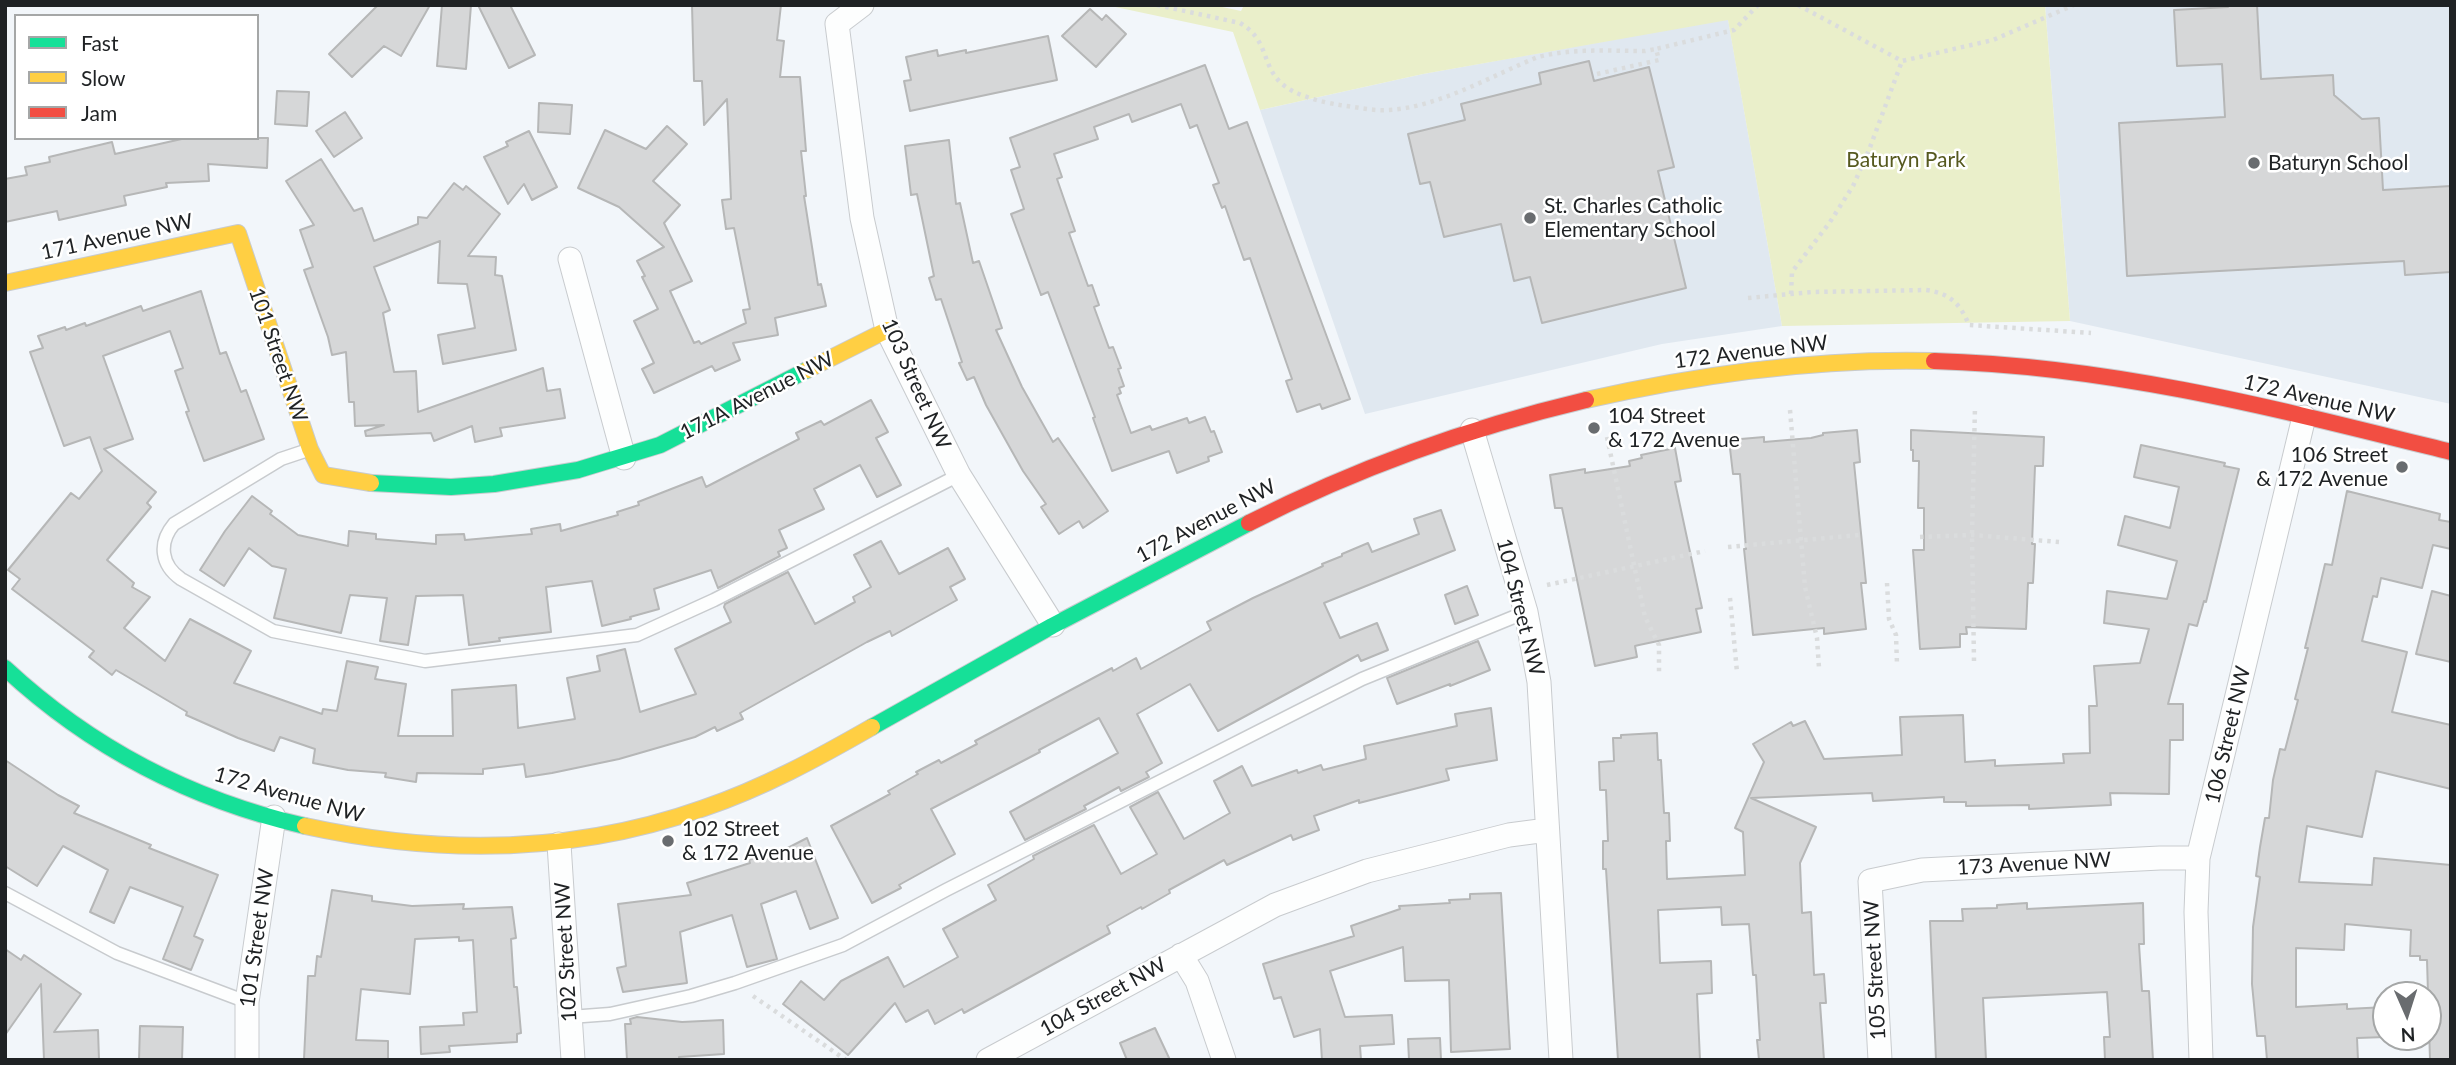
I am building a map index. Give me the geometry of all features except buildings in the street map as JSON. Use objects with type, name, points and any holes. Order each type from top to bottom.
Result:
[{"type":"street","name":"103 Street NW","points":[[862,5],[837,24],[862,218],[887,330],[959,475],[1053,625]]},
{"type":"street","name":"171 Avenue NW","points":[[5,283],[238,233]]},
{"type":"street","name":"101 Street NW","points":[[238,233],[310,449],[323,475]]},
{"type":"street","points":[[570,259],[624,458]]},
{"type":"street","name":"171A Avenue NW","points":[[323,475],[359,483],[438,487],[478,486],[554,477],[660,445],[887,330]]},
{"type":"street","name":"172 Avenue NW","points":[[5,668],[44,704],[111,749],[146,769],[228,803],[337,834],[428,847],[516,848],[600,837],[666,821],[721,802],[762,785],[1053,625],[1299,496],[1472,430],[1631,390],[1760,369],[1889,361],[2000,364],[2094,373],[2167,386],[2451,452]]},
{"type":"street","name":"106 Street NW","points":[[2201,1060],[2196,912],[2198,858],[2304,416]]},
{"type":"street","name":"104 Street NW","points":[[1472,430],[1526,612],[1539,682],[1561,1060]]},
{"type":"street","name":"101 Street NW","points":[[247,1060],[247,1002],[274,817]]},
{"type":"street","name":"104 Street NW","points":[[988,1060],[1275,905],[1367,871],[1509,835],[1547,830]]},
{"type":"street","name":"102 Street NW","points":[[559,844],[573,1060]]},
{"type":"street","name":"173 Avenue NW","points":[[1870,881],[1922,870],[2198,858]]},
{"type":"street","name":"105 Street NW","points":[[1870,881],[1880,1060]]},
{"type":"street","name":"104 Street NW","points":[[1181,955],[1197,981],[1224,1060]]},
{"type":"lane","points":[[310,449],[281,459],[174,524],[164,540],[163,550],[168,568],[181,579],[273,631],[425,662],[637,635],[714,600],[959,475]]},
{"type":"lane","points":[[570,1017],[610,1014],[735,983],[843,945],[958,883],[1362,679],[1526,612]]},
{"type":"lane","points":[[5,893],[117,953],[247,1002]]},
{"type":"path","points":[[1157,5],[1240,23],[1252,30],[1281,83],[1299,93],[1325,103],[1387,111],[1433,100],[1538,57],[1555,53],[1573,50],[1645,51],[1734,30],[1758,5]]},
{"type":"path","points":[[1798,5],[1902,61],[1993,40],[2074,5]]},
{"type":"path","points":[[1597,74],[1659,60],[1656,49]]},
{"type":"path","points":[[1791,294],[1792,272],[1853,186],[1902,61]]},
{"type":"path","points":[[1748,298],[1791,294],[1937,291],[1957,302],[1969,325],[2091,333]]},
{"type":"path","points":[[1974,661],[1972,536],[1975,407]]},
{"type":"path","points":[[1790,410],[1805,587],[1817,638],[1819,668]]},
{"type":"path","points":[[1607,437],[1645,617],[1659,645],[1659,676]]},
{"type":"path","points":[[1728,547],[1859,535]]},
{"type":"path","points":[[1920,537],[1972,536],[2059,542]]},
{"type":"path","points":[[1547,585],[1705,551]]},
{"type":"path","points":[[1887,583],[1889,618],[1896,635],[1897,664]]},
{"type":"path","points":[[1730,598],[1737,672]]},
{"type":"path","points":[[735,983],[846,1060]]},
{"type":"shaded area","name":"Baturyn School","points":[[2045,5],[2451,5],[2451,404],[2070,321]]},
{"type":"shaded area","name":"St. Charles Catholic Elementary School","points":[[1728,19],[1782,326],[1662,344],[1365,414],[1260,110],[1423,74]]},
{"type":"green space","name":"Baturyn Park","points":[[1106,5],[1213,5],[1241,11],[1244,5],[2045,5],[2070,321],[1782,326],[1728,20],[1423,74],[1260,110],[1233,32]]},
{"type":"traffic: fast","points":[[371,483],[451,487],[494,484],[578,470],[660,445],[807,370]]},
{"type":"traffic: fast","points":[[872,727],[1052,626],[1249,523]]},
{"type":"traffic: fast","points":[[5,668],[72,722],[144,767],[222,801],[305,826]]},
{"type":"traffic: slow","points":[[5,283],[238,233],[310,449],[323,475],[371,483]]},
{"type":"traffic: slow","points":[[807,370],[887,330]]},
{"type":"traffic: slow","points":[[1586,400],[1715,375],[1803,365],[1934,361]]},
{"type":"traffic: slow","points":[[305,826],[405,842],[456,845],[556,842],[606,834],[655,823],[726,800],[790,772],[872,727]]},
{"type":"traffic: jam","points":[[1934,361],[2066,371],[2195,392],[2451,452]]},
{"type":"traffic: jam","points":[[1249,523],[1372,467],[1414,451],[1499,423],[1586,400]]},
{"type":"place","name":"Baturyn School","points":[[2254,163]]},
{"type":"place","name":"St. Charles Catholic Elementary School","points":[[1530,218]]},
{"type":"place","name":"104 Street & 172 Avenue","points":[[1594,428]]},
{"type":"place","name":"106 Street & 172 Avenue","points":[[2402,467]]},
{"type":"place","name":"102 Street & 172 Avenue","points":[[668,841]]}]
